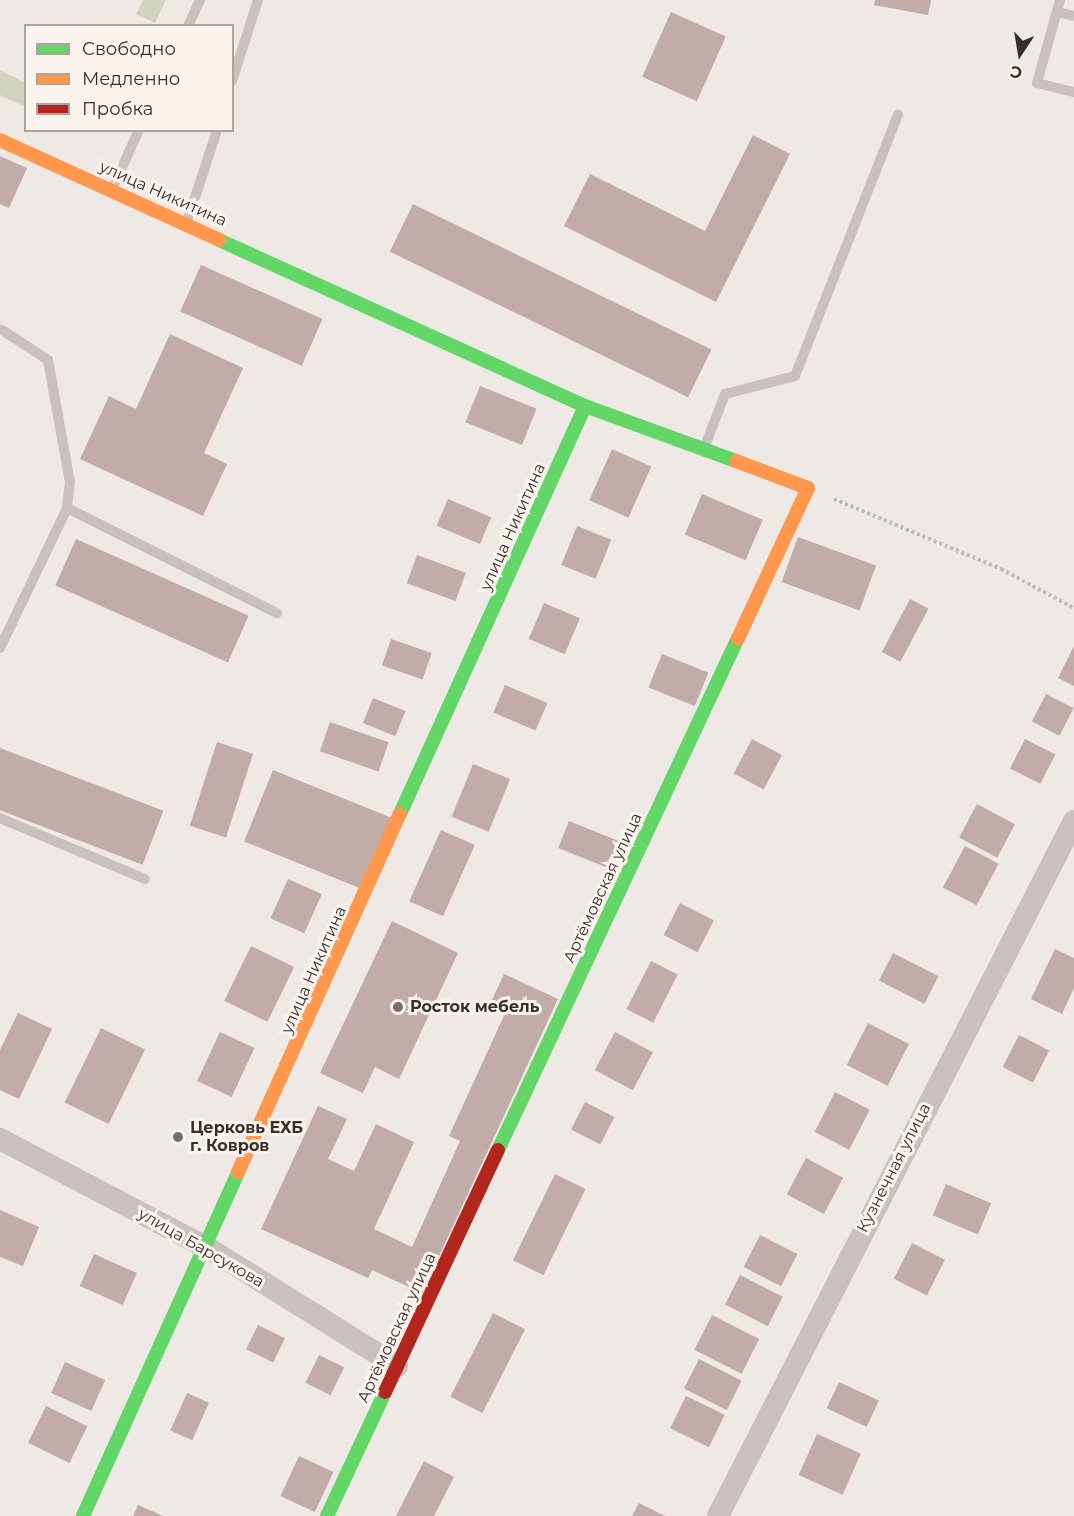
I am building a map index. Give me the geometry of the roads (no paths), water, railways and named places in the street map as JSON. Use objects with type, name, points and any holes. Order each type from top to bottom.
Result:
[{"type":"street","name":"улица Никитина","points":[[0,140],[187,223],[585,406],[208,1248],[83,1516]]},
{"type":"street","points":[[585,406],[703,450]]},
{"type":"street","name":"Артёмовская улица","points":[[327,1516],[808,488],[703,450]]},
{"type":"street","name":"Кузнечная улица","points":[[718,1516],[1074,821]]},
{"type":"street","name":"улица Барсукова","points":[[0,1139],[208,1248],[397,1366]]},
{"type":"lane","points":[[189,24],[200,0]]},
{"type":"lane","points":[[234,75],[258,0]]},
{"type":"lane","points":[[1060,0],[1037,82],[1074,92]]},
{"type":"lane","points":[[1057,12],[1074,16]]},
{"type":"lane","points":[[703,450],[725,394],[795,376],[898,115]]},
{"type":"lane","points":[[112,189],[138,132]]},
{"type":"lane","points":[[187,223],[216,132]]},
{"type":"lane","points":[[0,646],[67,508],[70,482],[48,360],[1,331]]},
{"type":"lane","points":[[67,508],[277,613]]},
{"type":"lane","points":[[0,818],[145,879]]},
{"type":"place","name":"Росток мебель","points":[[398,1007]]},
{"type":"place","name":"Церковь ЕХБ г. Ковров","points":[[178,1137]]}]
